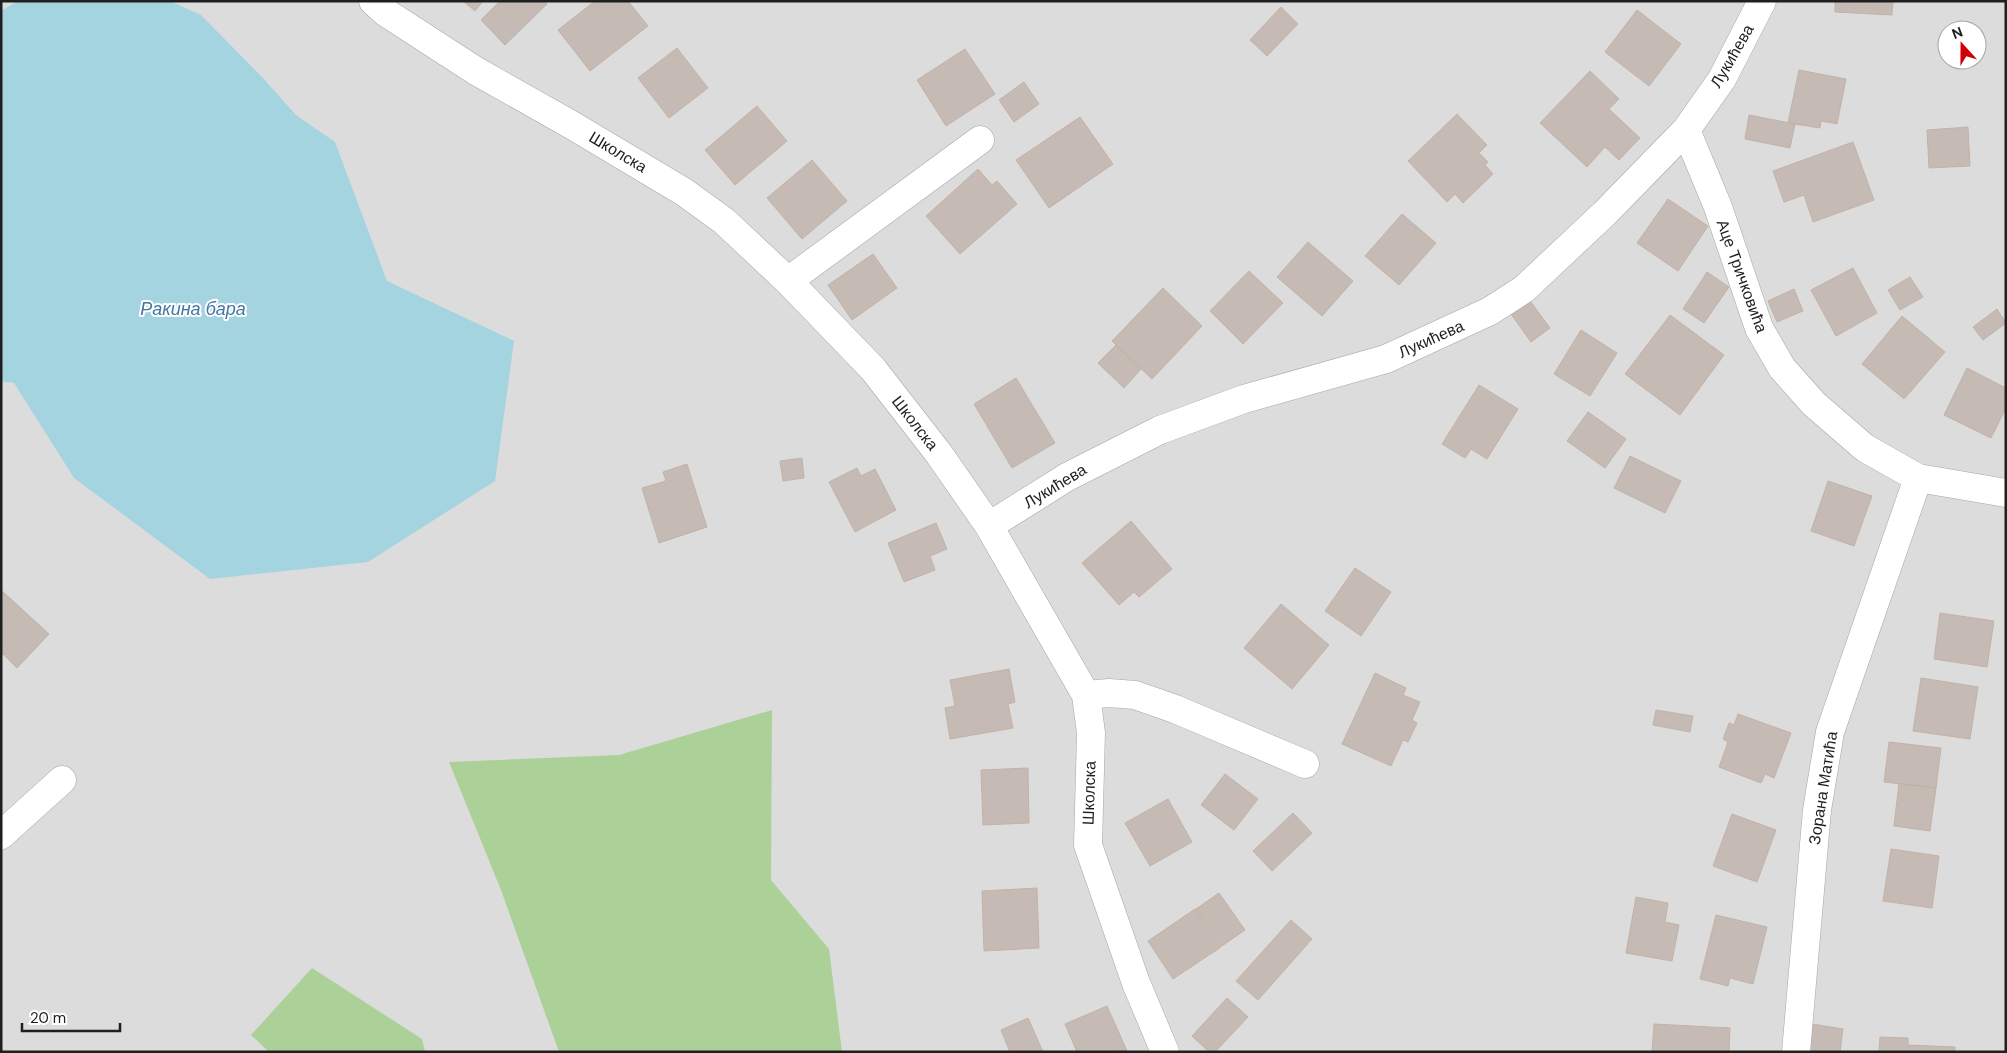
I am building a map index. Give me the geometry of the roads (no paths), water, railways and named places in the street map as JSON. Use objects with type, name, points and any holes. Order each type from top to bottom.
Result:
[{"type":"street","name":"Школска","points":[[373,1],[385,12],[476,71],[684,192],[724,222],[788,281],[873,369],[939,454],[989,526],[1086,695],[1091,733],[1088,845],[1136,983],[1165,1052]]},
{"type":"street","name":"Лукићева","points":[[989,526],[1067,477],[1160,430],[1244,400],[1386,359],[1490,311],[1524,289],[1605,213],[1686,130],[1722,79],[1762,1]]},
{"type":"street","name":"Аце Тричковића","points":[[1686,130],[1718,207],[1759,328],[1782,368],[1814,404],[1865,448],[1918,478],[2006,493]]},
{"type":"street","points":[[788,281],[980,140]]},
{"type":"street","name":"Зорана Матића","points":[[1796,1052],[1817,810],[1830,732],[1918,478]]},
{"type":"street","points":[[1086,695],[1109,692],[1135,695],[1175,709],[1305,764]]},
{"type":"street","points":[[1,835],[62,780]]},
{"type":"water","name":"Ракина бара","points":[[18,1],[170,1],[201,15],[262,77],[296,115],[335,142],[387,281],[514,341],[495,481],[368,562],[210,579],[74,478],[14,383],[1,381],[1,11]]}]
